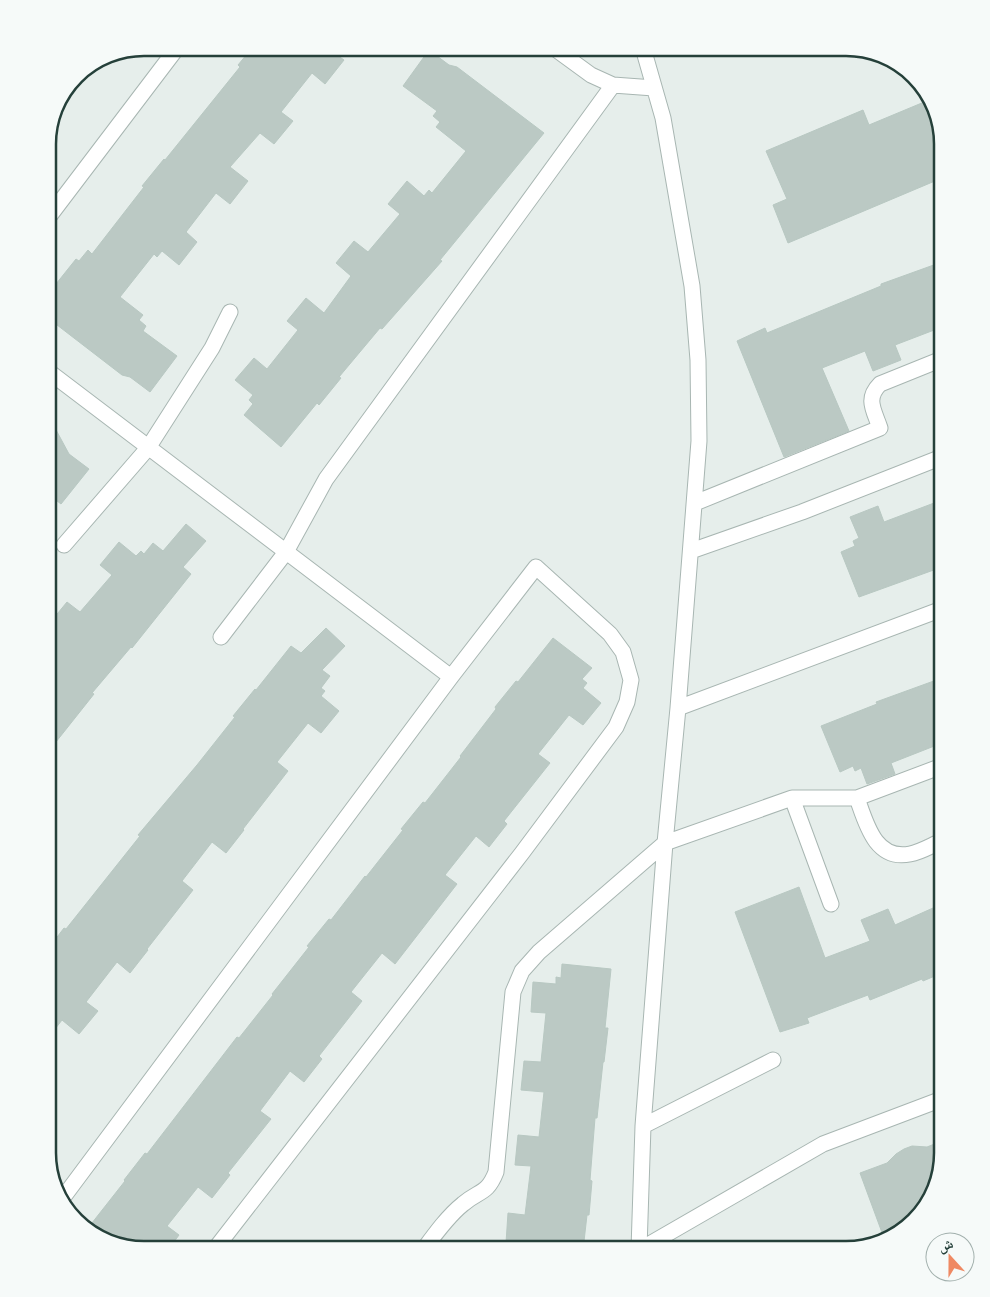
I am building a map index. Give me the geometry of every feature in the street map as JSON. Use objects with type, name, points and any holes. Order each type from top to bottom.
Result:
[{"type":"street","points":[[56,207],[171,56]]},
{"type":"street","points":[[565,56],[591,75],[613,85],[654,88]]},
{"type":"street","points":[[640,1241],[643,1126],[699,440],[698,369],[692,286],[663,118],[645,56]]},
{"type":"street","points":[[221,637],[286,552],[326,478],[613,85]]},
{"type":"street","points":[[64,545],[148,448],[212,348],[230,312]]},
{"type":"street","points":[[694,503],[880,428],[870,400],[873,391],[880,384],[934,363]]},
{"type":"street","points":[[56,377],[451,677]]},
{"type":"street","points":[[691,551],[802,512],[934,461]]},
{"type":"street","points":[[66,1193],[451,677],[536,567],[610,634],[623,652],[631,680],[627,702],[616,727],[522,853],[223,1241]]},
{"type":"street","points":[[678,708],[934,612]]},
{"type":"street","points":[[431,1241],[463,1203],[482,1193],[491,1185],[496,1172],[513,992],[522,971],[539,952],[665,843],[792,798],[857,798],[934,769]]},
{"type":"street","points":[[792,798],[831,904]]},
{"type":"street","points":[[857,798],[868,829],[880,847],[894,854],[909,854],[934,844]]},
{"type":"street","points":[[643,1126],[773,1060]]},
{"type":"street","points":[[656,1241],[823,1144],[934,1102]]},
{"type":"building","points":[[245,56],[338,56],[344,60],[325,84],[312,73],[281,112],[293,121],[274,144],[260,133],[230,167],[248,181],[230,204],[216,193],[186,232],[197,242],[179,265],[162,251],[157,257],[154,254],[120,297],[143,315],[139,320],[146,326],[143,331],[177,356],[150,392],[130,377],[122,375],[56,324],[56,284],[76,259],[79,261],[88,250],[92,254],[144,187],[142,186],[240,67],[238,65]]},
{"type":"building","points":[[425,56],[437,56],[449,65],[457,67],[544,133],[440,260],[442,261],[382,329],[380,328],[339,377],[341,378],[319,405],[317,403],[281,447],[244,415],[253,404],[249,400],[253,395],[235,380],[254,358],[267,369],[298,330],[287,321],[306,298],[324,313],[351,276],[336,263],[354,241],[368,252],[400,214],[388,204],[407,181],[424,196],[429,190],[432,193],[466,151],[436,127],[440,122],[433,116],[437,111],[403,86]]},
{"type":"building","points":[[923,102],[933,133],[934,181],[788,243],[773,205],[787,199],[766,151],[863,110],[869,125]]},
{"type":"building","points":[[934,265],[934,330],[895,345],[901,360],[873,371],[865,351],[822,368],[849,431],[784,457],[737,341],[765,328],[767,333],[881,286],[881,284]]},
{"type":"building","points":[[56,430],[69,454],[89,469],[61,504],[56,500]]},
{"type":"building","points":[[934,503],[934,570],[859,597],[841,552],[855,546],[853,541],[859,538],[850,517],[878,506],[884,522]]},
{"type":"building","points":[[186,524],[206,541],[183,567],[191,574],[132,648],[92,693],[94,694],[56,742],[56,615],[67,602],[80,612],[112,575],[100,565],[119,542],[136,556],[141,551],[144,554],[153,543],[163,551]]},
{"type":"building","points":[[326,628],[345,646],[322,670],[330,676],[321,688],[325,691],[321,696],[339,711],[321,733],[308,723],[277,762],[288,771],[226,853],[212,842],[182,881],[193,890],[130,973],[117,962],[86,1002],[98,1011],[79,1034],[62,1020],[56,1028],[56,938],[64,928],[66,929],[140,836],[138,835],[197,765],[235,717],[233,716],[291,646],[301,653]]},
{"type":"building","points":[[553,638],[592,668],[582,679],[587,683],[583,688],[601,703],[583,725],[569,715],[538,754],[550,763],[504,821],[507,824],[489,847],[476,836],[445,875],[457,884],[395,964],[382,953],[351,992],[362,1001],[319,1056],[322,1059],[304,1082],[290,1071],[260,1111],[271,1119],[228,1173],[230,1175],[212,1198],[198,1187],[167,1226],[179,1235],[175,1241],[127,1239],[105,1232],[92,1223],[237,1037],[239,1038],[273,995],[309,947],[307,946],[329,919],[331,920],[403,830],[401,829],[423,802],[425,803],[461,757],[496,709],[495,707],[516,681],[518,682]]},
{"type":"building","points":[[934,681],[934,746],[891,763],[895,774],[867,784],[861,768],[855,771],[853,766],[840,772],[821,726],[877,704],[876,702]]},
{"type":"building","points":[[799,887],[825,958],[870,941],[861,920],[888,909],[895,925],[934,908],[934,976],[923,981],[922,979],[870,1000],[868,995],[807,1018],[809,1023],[780,1032],[735,912]]},
{"type":"building","points":[[562,964],[611,969],[605,1028],[608,1028],[597,1118],[595,1118],[589,1215],[587,1215],[584,1241],[506,1241],[508,1213],[525,1215],[531,1166],[515,1165],[518,1135],[539,1137],[544,1092],[521,1090],[524,1061],[541,1062],[546,1013],[531,1012],[533,982],[556,984],[556,977],[561,978]]},
{"type":"building","points":[[934,1144],[932,1170],[925,1192],[904,1219],[882,1233],[860,1173],[887,1163],[904,1149],[912,1146],[927,1147]]}]
